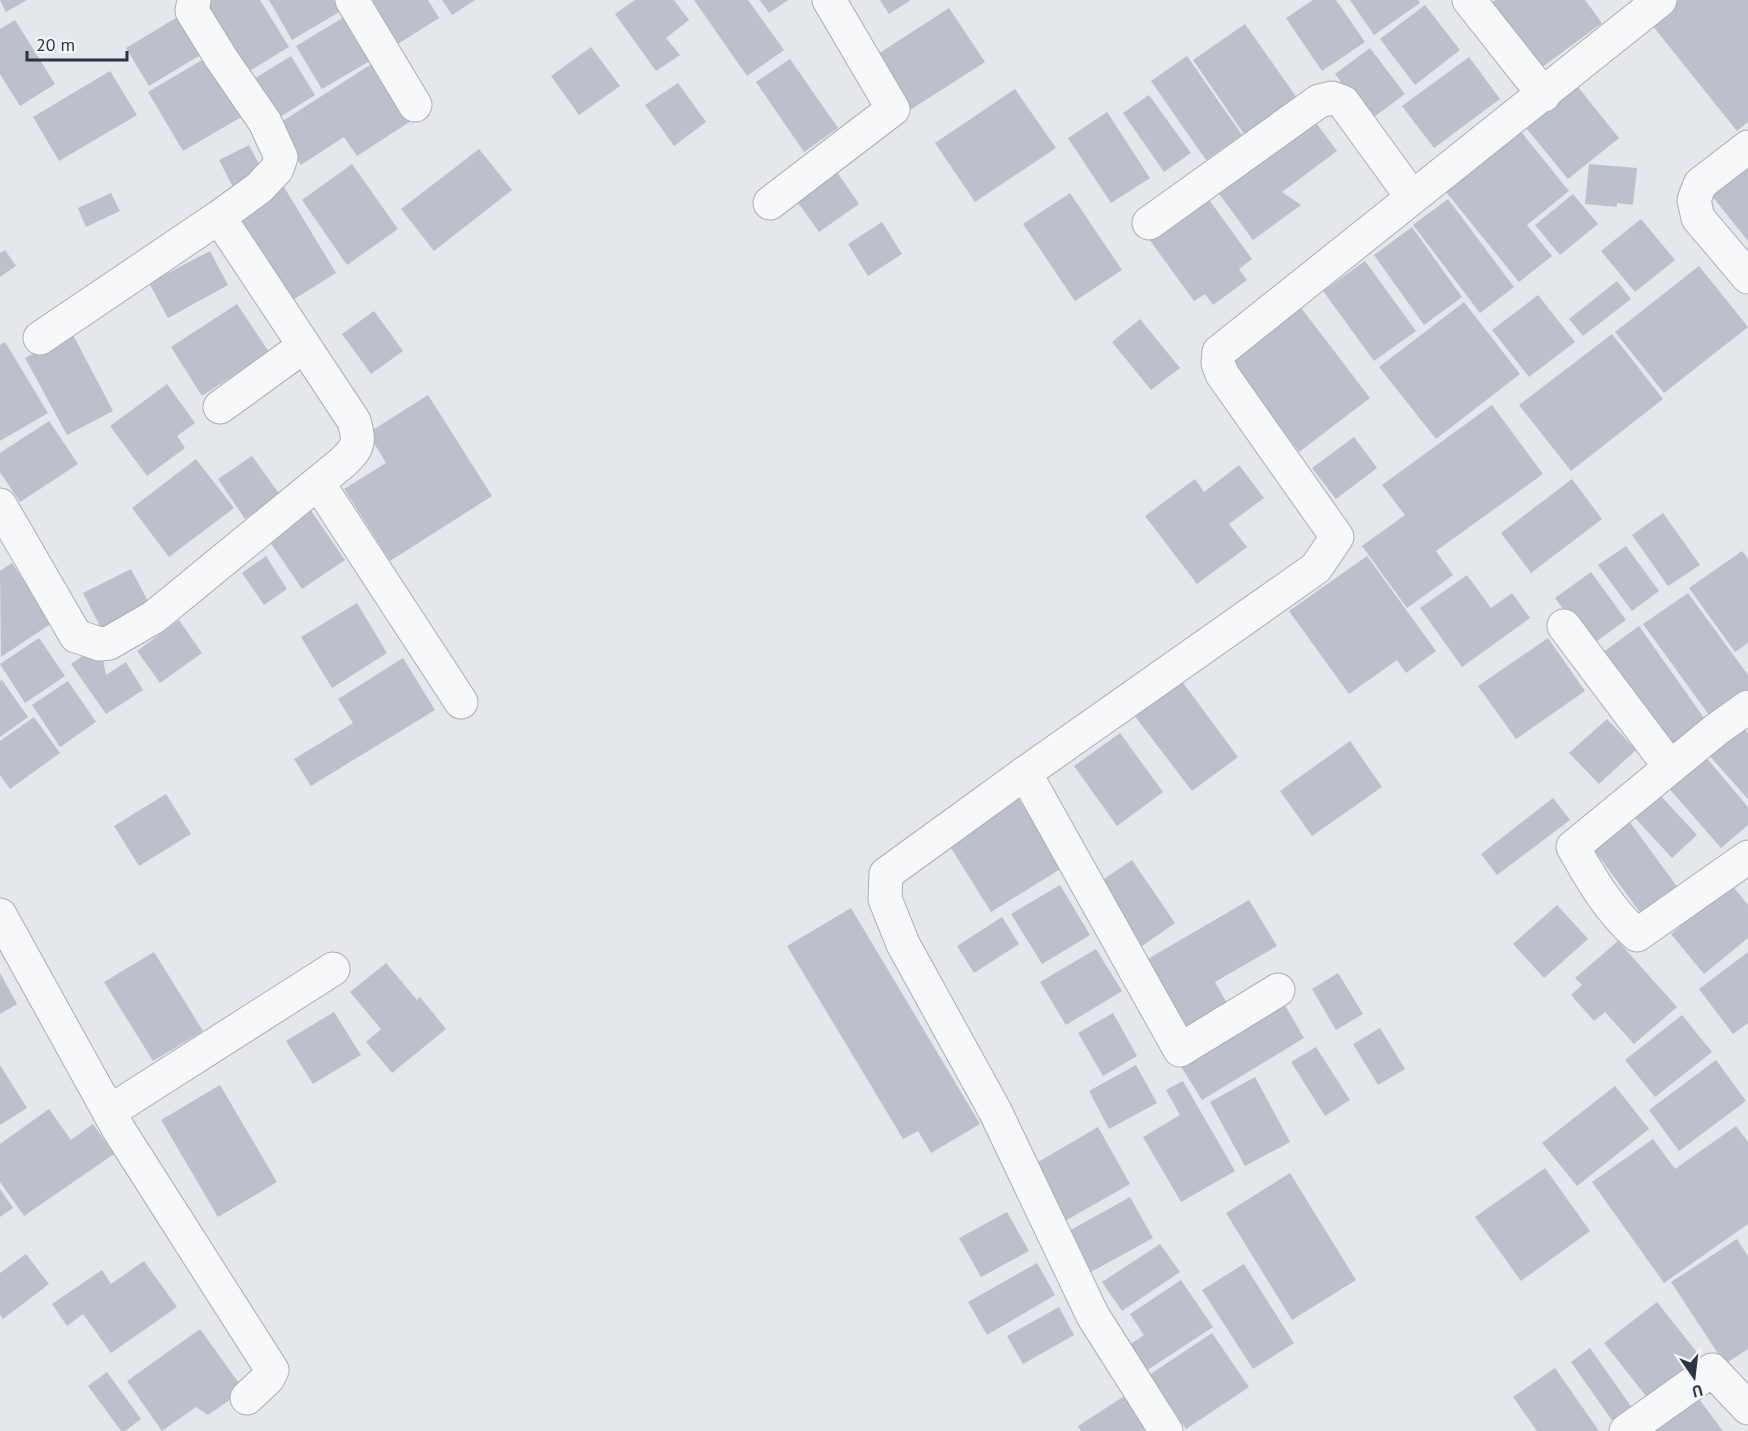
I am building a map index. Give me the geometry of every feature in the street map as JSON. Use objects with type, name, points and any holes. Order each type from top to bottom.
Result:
[{"type":"street","points":[[40,338],[219,217],[259,188],[277,170],[281,158],[265,122],[192,11],[194,0]]},
{"type":"street","points":[[352,0],[415,105]]},
{"type":"street","points":[[770,203],[894,109],[829,0]]},
{"type":"street","points":[[1469,0],[1544,95]]},
{"type":"street","points":[[1166,1431],[1093,1316],[994,1111],[903,944],[885,899],[886,874],[1316,568],[1337,537],[1222,374],[1218,363],[1219,352],[1412,197],[1544,95],[1660,0]]},
{"type":"street","points":[[1149,223],[1319,101],[1332,98],[1343,102],[1412,197]]},
{"type":"street","points":[[1748,147],[1700,184],[1694,200],[1698,218],[1748,277]]},
{"type":"street","points":[[0,505],[76,636],[100,644],[109,643],[154,617],[356,450],[358,436],[354,421],[219,217]]},
{"type":"street","points":[[220,407],[304,346]]},
{"type":"street","points":[[318,483],[461,702]]},
{"type":"street","points":[[1564,626],[1670,766]]},
{"type":"street","points":[[1748,707],[1670,766],[1573,847],[1595,888],[1625,924],[1637,934],[1748,857]]},
{"type":"street","points":[[1025,773],[1180,1050],[1278,990]]},
{"type":"street","points":[[0,915],[109,1112],[272,1370],[268,1378],[247,1398]]},
{"type":"street","points":[[109,1112],[333,969]]},
{"type":"street","points":[[1626,1431],[1712,1370],[1748,1408]]},
{"type":"building","points":[[0,0],[27,0],[6,12]]},
{"type":"building","points":[[205,0],[260,0],[289,47],[241,76]]},
{"type":"building","points":[[269,0],[334,0],[341,11],[292,40]]},
{"type":"building","points":[[363,0],[428,0],[439,18],[393,47]]},
{"type":"building","points":[[442,0],[475,0],[452,15]]},
{"type":"building","points":[[635,0],[674,0],[689,20],[666,38],[680,55],[656,71],[615,14]]},
{"type":"building","points":[[694,0],[748,0],[784,50],[747,76]]},
{"type":"building","points":[[760,0],[788,0],[769,13]]},
{"type":"building","points":[[880,0],[911,0],[889,14]]},
{"type":"building","points":[[1313,0],[1336,0],[1365,42],[1322,71],[1286,18]]},
{"type":"building","points":[[1350,0],[1418,0],[1420,3],[1374,35]]},
{"type":"building","points":[[1495,0],[1585,0],[1602,23],[1537,71],[1488,6]]},
{"type":"building","points":[[1674,0],[1748,0],[1748,122],[1737,131],[1648,20]]},
{"type":"building","points":[[1425,5],[1460,50],[1415,85],[1380,39]]},
{"type":"building","points":[[949,8],[985,62],[910,110],[875,56]]},
{"type":"building","points":[[179,16],[202,54],[149,86],[126,48]]},
{"type":"building","points":[[346,16],[373,59],[322,89],[296,46]]},
{"type":"building","points":[[15,20],[55,84],[20,106],[0,74],[0,29]]},
{"type":"building","points":[[1245,24],[1297,98],[1244,134],[1193,60]]},
{"type":"building","points":[[591,47],[620,86],[579,115],[551,76]]},
{"type":"building","points":[[1370,48],[1405,94],[1370,120],[1335,74]]},
{"type":"building","points":[[291,56],[315,95],[272,122],[247,83]]},
{"type":"building","points":[[1187,56],[1242,135],[1206,160],[1151,81]]},
{"type":"building","points":[[207,57],[243,116],[183,151],[148,92]]},
{"type":"building","points":[[1469,57],[1500,99],[1434,148],[1402,106]]},
{"type":"building","points":[[790,59],[838,128],[804,152],[756,82]]},
{"type":"building","points":[[373,63],[411,121],[357,156],[344,137],[301,165],[275,126]]},
{"type":"building","points":[[110,71],[137,115],[59,161],[33,117]]},
{"type":"building","points":[[1574,82],[1619,138],[1568,179],[1522,123]]},
{"type":"building","points":[[678,83],[706,122],[674,146],[645,105]]},
{"type":"building","points":[[1015,89],[1056,148],[975,202],[935,143]]},
{"type":"building","points":[[1149,95],[1191,153],[1164,172],[1123,113]]},
{"type":"building","points":[[1107,112],[1150,178],[1111,203],[1068,138]]},
{"type":"building","points":[[1314,120],[1337,151],[1282,192],[1301,205],[1253,240],[1217,191]]},
{"type":"building","points":[[1517,127],[1569,191],[1527,225],[1552,256],[1519,282],[1442,187]]},
{"type":"building","points":[[249,145],[263,172],[233,187],[219,160]]},
{"type":"building","points":[[479,149],[512,190],[434,251],[401,209]]},
{"type":"building","points":[[352,164],[398,229],[347,265],[302,200]]},
{"type":"building","points":[[1589,164],[1637,168],[1633,205],[1617,203],[1617,207],[1585,204]]},
{"type":"building","points":[[1748,167],[1748,241],[1712,196]]},
{"type":"building","points":[[837,172],[859,204],[819,232],[796,200]]},
{"type":"building","points":[[284,187],[336,273],[288,303],[235,217]]},
{"type":"building","points":[[111,193],[120,211],[86,227],[78,208]]},
{"type":"building","points":[[1070,193],[1122,270],[1075,301],[1023,224]]},
{"type":"building","points":[[1573,194],[1598,224],[1560,255],[1535,225]]},
{"type":"building","points":[[1207,197],[1252,259],[1239,269],[1247,280],[1213,305],[1205,294],[1194,301],[1149,239]]},
{"type":"building","points":[[1448,199],[1514,287],[1480,313],[1413,225]]},
{"type":"building","points":[[1641,219],[1675,260],[1635,292],[1601,251]]},
{"type":"building","points":[[882,222],[902,254],[868,276],[848,244]]},
{"type":"building","points":[[1412,227],[1462,297],[1424,325],[1374,255]]},
{"type":"building","points":[[5,250],[16,266],[0,277],[0,253]]},
{"type":"building","points":[[210,251],[228,285],[168,318],[149,283]]},
{"type":"building","points":[[1365,261],[1416,331],[1374,361],[1323,291]]},
{"type":"building","points":[[1699,266],[1748,327],[1664,393],[1615,332]]},
{"type":"building","points":[[1617,281],[1631,299],[1583,336],[1569,319]]},
{"type":"building","points":[[1538,295],[1575,342],[1529,377],[1492,330]]},
{"type":"building","points":[[1464,302],[1520,374],[1436,439],[1379,367]]},
{"type":"building","points":[[237,304],[269,352],[202,396],[171,347]]},
{"type":"building","points":[[1299,305],[1370,398],[1299,452],[1228,358]]},
{"type":"building","points":[[374,311],[403,351],[371,374],[342,334]]},
{"type":"building","points":[[1140,319],[1180,368],[1151,390],[1112,342]]},
{"type":"building","points":[[72,333],[113,411],[67,435],[25,358]]},
{"type":"building","points":[[1612,334],[1663,399],[1571,471],[1519,405]]},
{"type":"building","points":[[5,342],[48,413],[0,441],[0,345]]},
{"type":"building","points":[[167,384],[195,423],[177,436],[185,448],[147,476],[110,426]]},
{"type":"building","points":[[428,395],[492,496],[390,561],[344,489],[386,463],[368,433]]},
{"type":"building","points":[[1492,405],[1543,474],[1436,551],[1453,575],[1407,608],[1362,546],[1405,515],[1382,485]]},
{"type":"building","points":[[49,421],[78,464],[20,502],[0,472],[0,453]]},
{"type":"building","points":[[1354,437],[1377,468],[1336,499],[1312,468]]},
{"type":"building","points":[[252,456],[280,495],[245,519],[218,479]]},
{"type":"building","points":[[196,459],[234,508],[169,557],[132,508]]},
{"type":"building","points":[[1239,465],[1264,498],[1229,524],[1247,547],[1197,584],[1145,516],[1195,479],[1204,492]]},
{"type":"building","points":[[1572,479],[1602,519],[1531,573],[1501,533]]},
{"type":"building","points":[[308,506],[345,560],[302,589],[266,536]]},
{"type":"building","points":[[1663,513],[1700,565],[1668,586],[1632,535]]},
{"type":"building","points":[[1626,546],[1659,591],[1632,611],[1598,565]]},
{"type":"building","points":[[1742,551],[1748,559],[1748,643],[1735,652],[1689,588]]},
{"type":"building","points":[[266,556],[287,589],[264,605],[242,573]]},
{"type":"building","points":[[1367,556],[1436,651],[1406,673],[1397,660],[1349,694],[1289,611]]},
{"type":"building","points":[[12,563],[52,623],[1,657],[0,571]]},
{"type":"building","points":[[131,569],[151,607],[103,632],[83,593]]},
{"type":"building","points":[[1591,572],[1626,620],[1590,646],[1555,598]]},
{"type":"building","points":[[1467,575],[1491,608],[1512,593],[1530,618],[1462,667],[1420,608]]},
{"type":"building","points":[[1688,593],[1748,675],[1748,693],[1712,719],[1643,624]]},
{"type":"building","points":[[357,603],[387,653],[332,688],[301,637]]},
{"type":"building","points":[[179,620],[202,653],[160,683],[137,651]]},
{"type":"building","points":[[1639,626],[1707,722],[1663,754],[1595,658]]},
{"type":"building","points":[[39,638],[65,676],[25,703],[0,664]]},
{"type":"building","points":[[1548,638],[1585,691],[1516,739],[1478,686]]},
{"type":"building","points":[[100,644],[106,675],[126,662],[143,690],[106,714],[71,664]]},
{"type":"building","points":[[403,658],[435,710],[311,786],[294,759],[353,723],[338,699]]},
{"type":"building","points":[[2,680],[28,717],[0,737],[0,681]]},
{"type":"building","points":[[1181,680],[1238,757],[1192,791],[1134,715]]},
{"type":"building","points":[[68,681],[96,722],[60,747],[32,705]]},
{"type":"building","points":[[34,717],[60,753],[10,789],[0,775],[0,741]]},
{"type":"building","points":[[1607,719],[1636,750],[1599,784],[1569,753]]},
{"type":"building","points":[[1741,725],[1748,733],[1748,799],[1708,754]]},
{"type":"building","points":[[1120,733],[1163,792],[1117,826],[1074,766]]},
{"type":"building","points":[[1350,741],[1382,787],[1312,836],[1280,791]]},
{"type":"building","points":[[1704,755],[1748,807],[1748,825],[1721,848],[1667,786]]},
{"type":"building","points":[[166,794],[191,834],[139,866],[114,826]]},
{"type":"building","points":[[1660,795],[1697,835],[1672,858],[1635,818]]},
{"type":"building","points":[[1017,796],[1062,868],[991,912],[946,840]]},
{"type":"building","points":[[1553,798],[1570,820],[1497,875],[1481,854]]},
{"type":"building","points":[[1629,821],[1678,888],[1642,915],[1592,847]]},
{"type":"building","points":[[1132,860],[1175,923],[1142,946],[1098,883]]},
{"type":"building","points":[[1731,884],[1748,905],[1748,938],[1704,974],[1671,934]]},
{"type":"building","points":[[1060,885],[1090,935],[1042,964],[1011,914]]},
{"type":"building","points":[[1249,900],[1277,946],[1215,982],[1228,1005],[1182,1033],[1141,963]]},
{"type":"building","points":[[1557,905],[1588,939],[1544,978],[1513,944]]},
{"type":"building","points":[[851,908],[980,1124],[931,1153],[918,1131],[903,1139],[787,946]]},
{"type":"building","points":[[1002,917],[1019,944],[974,973],[957,946]]},
{"type":"building","points":[[1618,941],[1677,1007],[1634,1044],[1605,1012],[1594,1021],[1571,995],[1582,985],[1575,978]]},
{"type":"building","points":[[1096,949],[1122,991],[1066,1025],[1040,982]]},
{"type":"building","points":[[154,952],[203,1031],[153,1061],[104,982]]},
{"type":"building","points":[[1748,952],[1748,1023],[1733,1034],[1699,989]]},
{"type":"building","points":[[386,963],[417,1000],[420,997],[446,1029],[392,1073],[366,1042],[381,1029],[350,992]]},
{"type":"building","points":[[0,973],[17,1004],[0,1014]]},
{"type":"building","points":[[1338,973],[1363,1014],[1336,1030],[1312,989]]},
{"type":"building","points":[[1283,1002],[1304,1038],[1202,1100],[1180,1065]]},
{"type":"building","points":[[334,1012],[361,1055],[313,1084],[286,1041]]},
{"type":"building","points":[[1113,1013],[1137,1056],[1103,1076],[1078,1033]]},
{"type":"building","points":[[1682,1015],[1712,1052],[1655,1097],[1625,1060]]},
{"type":"building","points":[[1380,1028],[1405,1069],[1378,1085],[1353,1044]]},
{"type":"building","points":[[1316,1047],[1350,1100],[1325,1116],[1291,1062]]},
{"type":"building","points":[[1716,1060],[1746,1101],[1679,1151],[1649,1110]]},
{"type":"building","points":[[0,1065],[27,1108],[0,1125]]},
{"type":"building","points":[[1136,1065],[1157,1103],[1109,1129],[1089,1091]]},
{"type":"building","points":[[1255,1077],[1290,1142],[1245,1166],[1210,1102]]},
{"type":"building","points":[[1183,1081],[1235,1171],[1181,1202],[1143,1137],[1180,1115],[1166,1090]]},
{"type":"building","points":[[220,1085],[277,1182],[218,1217],[161,1120]]},
{"type":"building","points":[[1615,1086],[1649,1129],[1577,1186],[1542,1143]]},
{"type":"building","points":[[49,1109],[71,1140],[93,1124],[114,1154],[24,1216],[0,1182],[0,1144]]},
{"type":"building","points":[[1736,1126],[1748,1142],[1748,1224],[1664,1283],[1592,1182],[1653,1139],[1675,1169]]},
{"type":"building","points":[[1098,1127],[1130,1184],[1065,1221],[1033,1165]]},
{"type":"building","points":[[1545,1168],[1590,1231],[1521,1281],[1475,1217]]},
{"type":"building","points":[[1290,1173],[1356,1280],[1292,1320],[1226,1213]]},
{"type":"building","points":[[0,1189],[13,1208],[0,1217]]},
{"type":"building","points":[[1130,1197],[1153,1238],[1091,1272],[1069,1231]]},
{"type":"building","points":[[1007,1212],[1029,1251],[981,1277],[959,1238]]},
{"type":"building","points":[[1737,1239],[1748,1256],[1748,1349],[1725,1364],[1671,1282]]},
{"type":"building","points":[[1160,1244],[1180,1272],[1122,1311],[1102,1282]]},
{"type":"building","points":[[26,1254],[49,1284],[3,1319],[0,1315],[0,1273]]},
{"type":"building","points":[[144,1261],[177,1307],[111,1353],[83,1314],[67,1326],[52,1304],[102,1270],[111,1284]]},
{"type":"building","points":[[1037,1263],[1055,1295],[987,1335],[968,1302]]},
{"type":"building","points":[[1244,1264],[1294,1343],[1253,1369],[1202,1290]]},
{"type":"building","points":[[1181,1280],[1213,1327],[1146,1371],[1129,1345],[1144,1335],[1130,1314]]},
{"type":"building","points":[[1657,1302],[1703,1360],[1650,1401],[1604,1343]]},
{"type":"building","points":[[1059,1307],[1074,1335],[1023,1364],[1007,1336]]},
{"type":"building","points":[[200,1329],[244,1390],[208,1415],[196,1407],[162,1431],[127,1381]]},
{"type":"building","points":[[1212,1333],[1249,1387],[1186,1429],[1149,1375]]},
{"type":"building","points":[[1590,1348],[1635,1412],[1616,1426],[1571,1362]]},
{"type":"building","points":[[1555,1368],[1599,1431],[1537,1431],[1513,1397]]},
{"type":"building","points":[[107,1372],[141,1419],[125,1431],[121,1431],[88,1386]]},
{"type":"building","points":[[1129,1393],[1150,1427],[1143,1431],[1081,1431],[1078,1426]]},
{"type":"building","points":[[1696,1395],[1723,1431],[1647,1431]]}]
